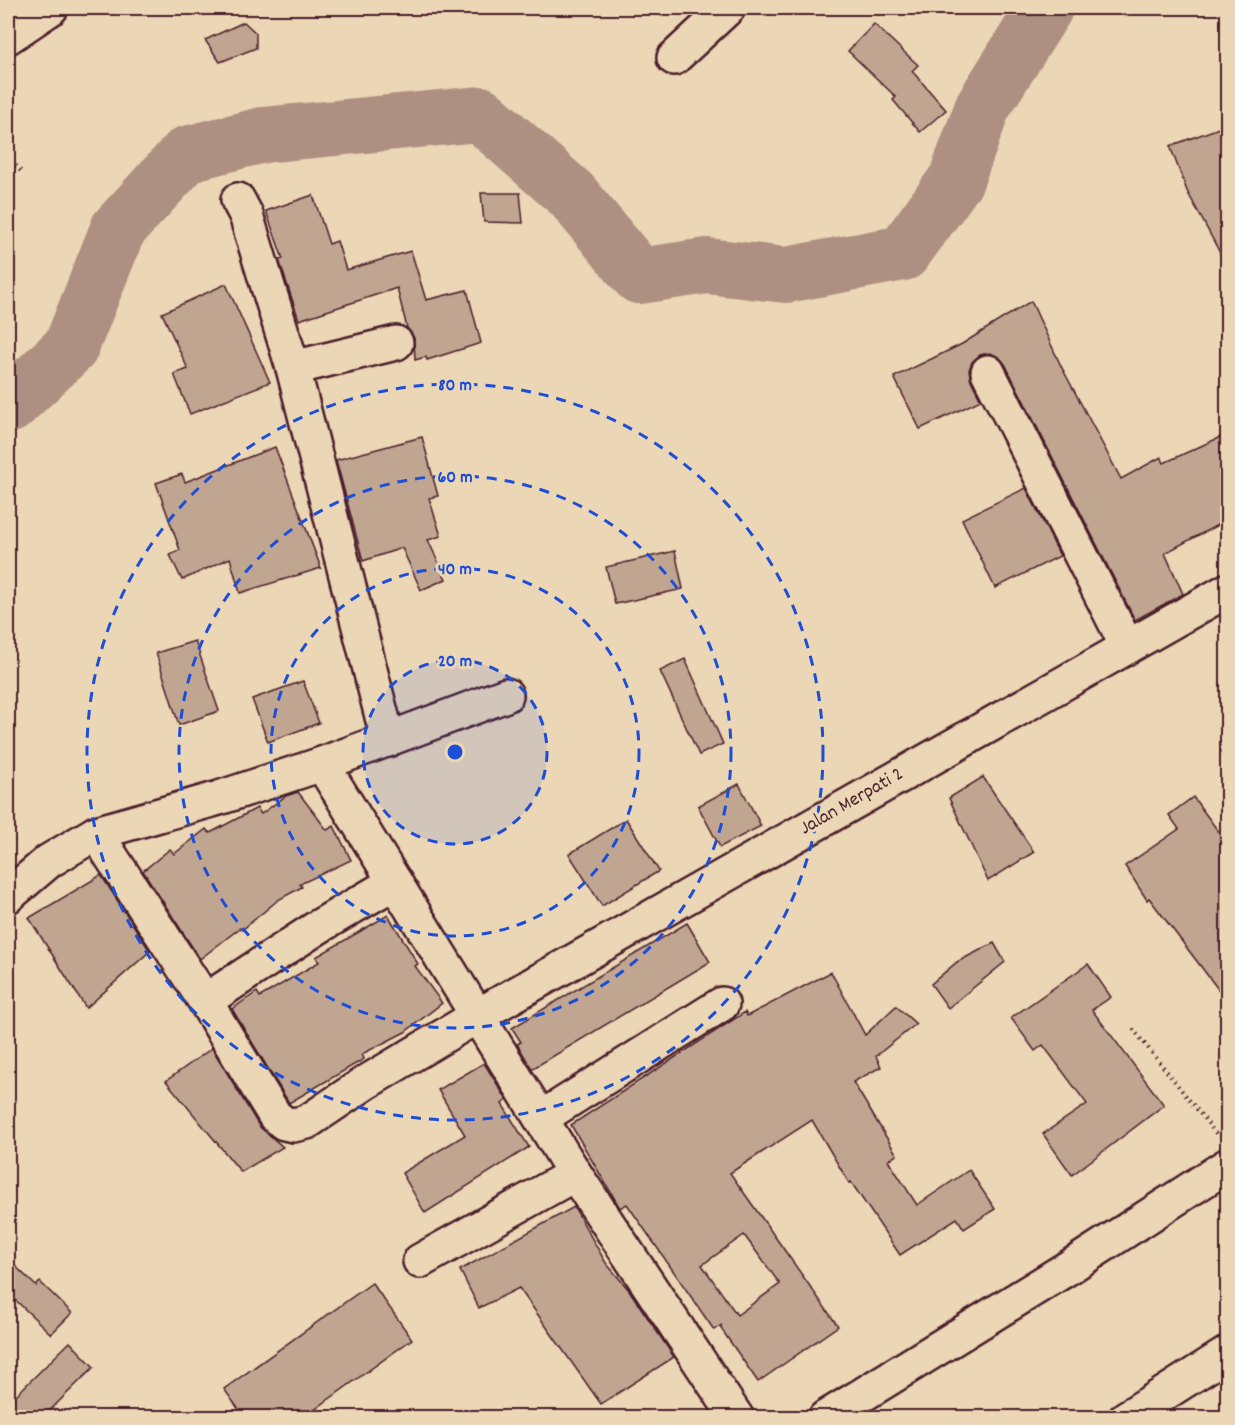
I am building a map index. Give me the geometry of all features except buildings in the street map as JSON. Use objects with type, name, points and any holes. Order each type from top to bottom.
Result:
[{"type":"street","points":[[8,37],[51,8]]},
{"type":"street","points":[[674,58],[728,8]]},
{"type":"street","points":[[238,200],[246,215],[293,368],[388,740]]},
{"type":"street","points":[[293,368],[396,343]]},
{"type":"street","points":[[988,372],[1127,645]]},
{"type":"street","name":"Jalan Merpati 2","points":[[96,833],[205,1001],[275,1116],[284,1123],[293,1125],[307,1122],[364,1083],[477,1016],[1227,590]]},
{"type":"street","points":[[8,896],[50,861],[96,833],[162,812],[219,798],[322,764],[506,695]]},
{"type":"street","points":[[322,764],[575,1174],[737,1418]]},
{"type":"street","points":[[205,1001],[318,927],[395,882]]},
{"type":"street","points":[[541,1118],[722,1004]]},
{"type":"street","points":[[825,1418],[1071,1266],[1224,1152]]},
{"type":"street","points":[[420,1261],[575,1174]]},
{"type":"street","points":[[1126,1418],[1227,1353]]},
{"type":"path","points":[[8,156],[23,174]]},
{"type":"path","points":[[1134,1029],[1224,1152]]},
{"type":"waterway","points":[[8,404],[10,405],[71,347],[118,229],[187,154],[263,135],[480,114],[572,195],[639,276],[707,266],[786,275],[903,253],[956,180],[983,106],[1045,8]]}]
